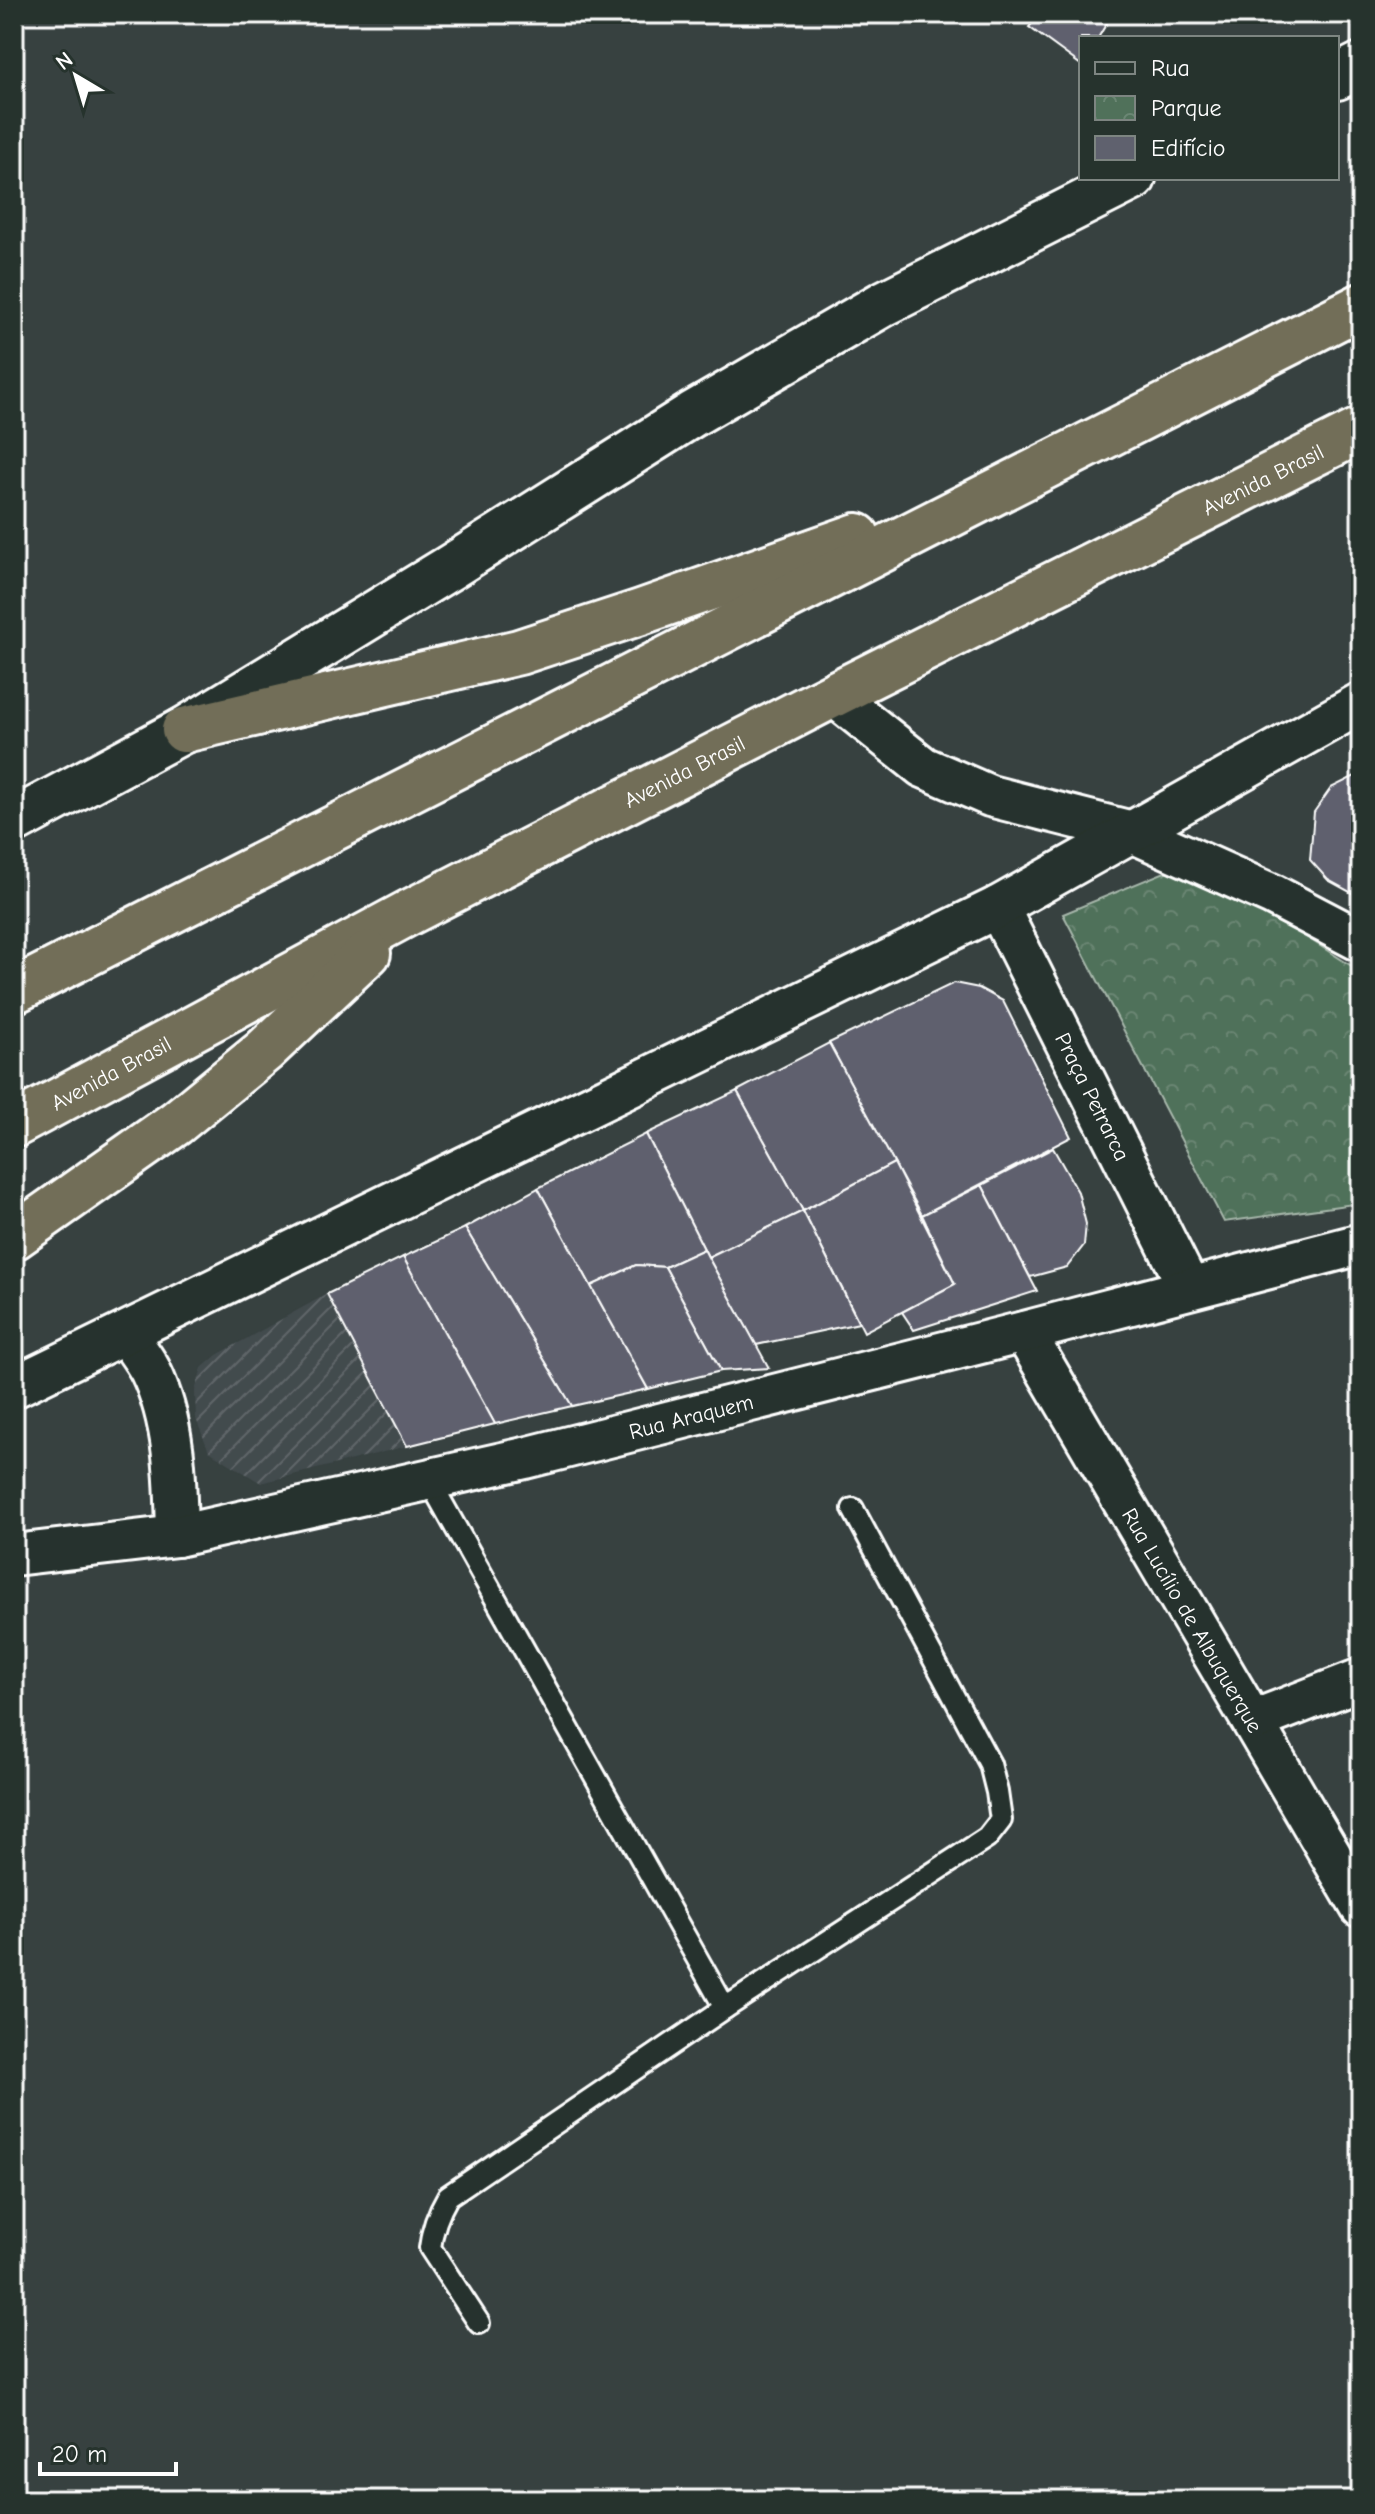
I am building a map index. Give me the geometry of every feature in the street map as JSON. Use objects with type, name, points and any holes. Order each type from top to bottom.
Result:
[{"type":"highway","points":[[14,991],[1361,306]]},
{"type":"highway","name":"Avenida Brasil","points":[[14,1125],[410,912],[1361,430]]},
{"type":"highway","points":[[184,730],[519,652],[1018,480]]},
{"type":"highway","points":[[14,1237],[138,1151],[264,1051],[410,912]]},
{"type":"street","points":[[1339,76],[1361,65]]},
{"type":"street","points":[[14,821],[184,730],[693,414],[869,311],[1129,180]]},
{"type":"street","points":[[833,695],[923,767],[990,796],[1132,832],[1273,895],[1361,941]]},
{"type":"street","points":[[14,1387],[998,907],[1361,703]]},
{"type":"street","name":"Praça Petrarca","points":[[998,907],[1189,1288]]},
{"type":"street","name":"Rua Araquem","points":[[14,1555],[177,1536],[429,1480],[1024,1332],[1361,1244]]},
{"type":"street","name":"Rua Lucílio de Albuquerque","points":[[1024,1332],[1361,1907]]},
{"type":"street","points":[[126,1333],[150,1370],[167,1419],[176,1473],[177,1536]]},
{"type":"street","points":[[1253,1721],[1361,1679]]},
{"type":"lane","points":[[429,1480],[725,2008]]},
{"type":"lane","points":[[479,2323],[430,2248],[439,2210],[448,2196],[725,2008],[987,1838],[1001,1820],[990,1764],[853,1509]]},
{"type":"shaded area","points":[[327,1294],[407,1446],[261,1483],[209,1451],[196,1419],[195,1391],[202,1368],[217,1355]]},
{"type":"green space","points":[[1189,862],[1361,972],[1361,1203],[1224,1222],[1063,914]]},
{"type":"building","points":[[1040,14],[1097,14],[1108,21],[1099,36],[1079,36],[1079,64],[1029,27]]},
{"type":"building","points":[[1361,773],[1361,898],[1328,880],[1310,860],[1314,812],[1331,788]]},
{"type":"building","points":[[954,983],[979,988],[1003,1001],[1071,1137],[922,1215],[829,1043]]},
{"type":"building","points":[[829,1043],[894,1163],[803,1211],[737,1091]]},
{"type":"building","points":[[737,1091],[803,1211],[708,1257],[646,1134]]},
{"type":"building","points":[[646,1134],[704,1249],[665,1267],[636,1265],[591,1286],[538,1188]]},
{"type":"building","points":[[1053,1148],[1078,1192],[1086,1224],[1084,1245],[1067,1267],[1030,1277],[982,1185]]},
{"type":"building","points":[[894,1163],[955,1284],[864,1332],[803,1211]]},
{"type":"building","points":[[982,1185],[1037,1291],[914,1330],[902,1312],[955,1284],[922,1215]]},
{"type":"building","points":[[538,1188],[648,1389],[572,1406],[465,1228]]},
{"type":"building","points":[[803,1211],[859,1323],[756,1345],[708,1257]]},
{"type":"building","points":[[465,1228],[572,1406],[495,1424],[403,1257]]},
{"type":"building","points":[[704,1249],[769,1368],[721,1371],[665,1267]]},
{"type":"building","points":[[403,1257],[495,1424],[407,1446],[327,1294]]},
{"type":"building","points":[[636,1265],[665,1267],[721,1371],[648,1389],[591,1286]]}]
